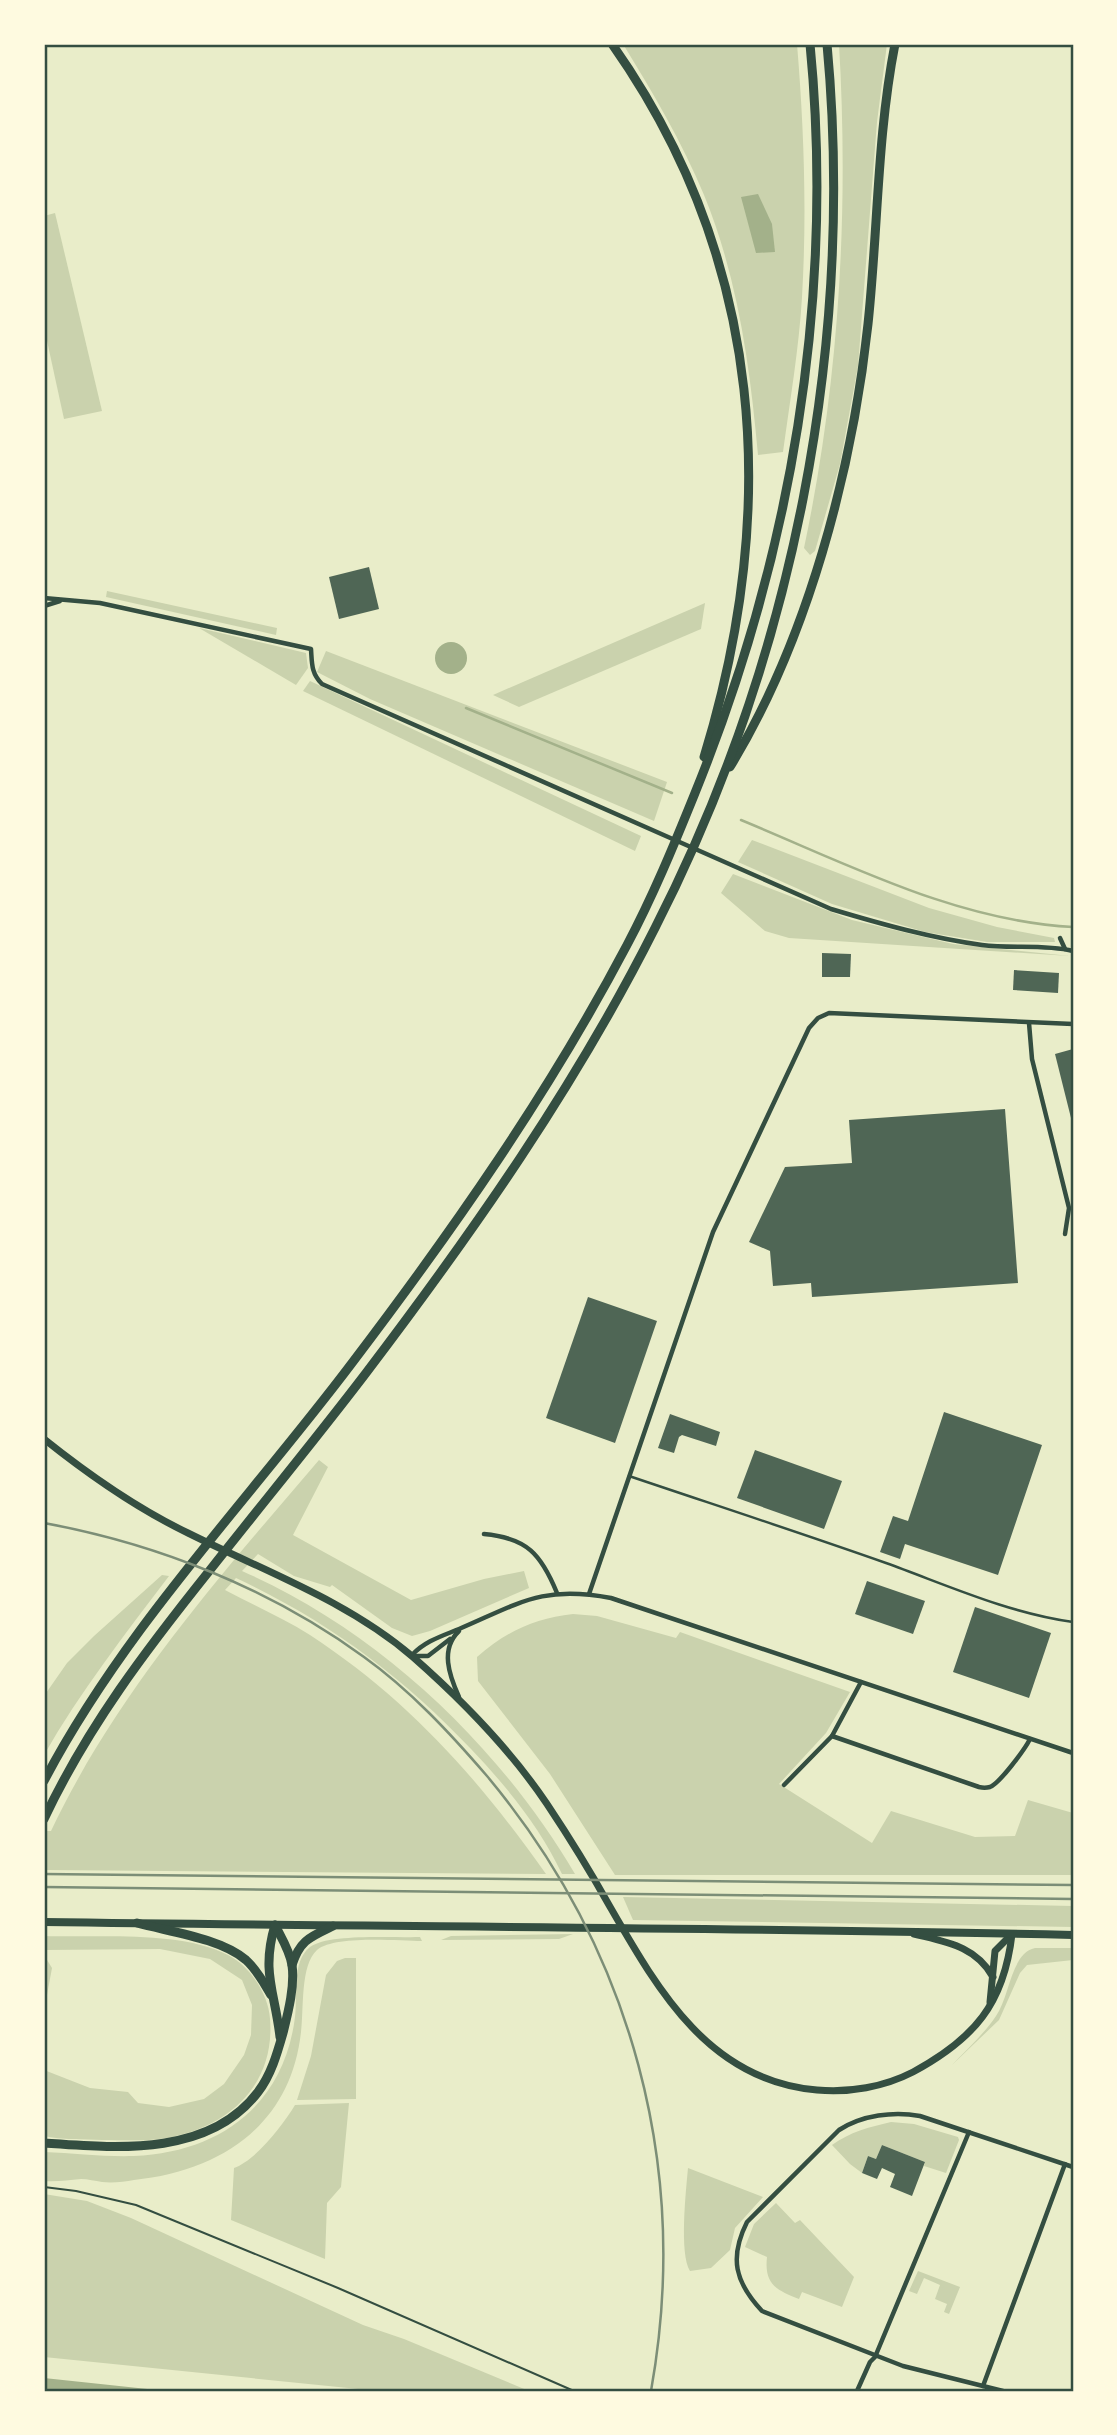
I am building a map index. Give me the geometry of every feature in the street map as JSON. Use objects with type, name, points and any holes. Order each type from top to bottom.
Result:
[{"type":"highway","points":[[612,44],[662,125],[697,200],[726,288],[744,380],[750,464],[749,521],[742,593],[723,690],[686,816]]},
{"type":"highway","points":[[44,1781],[88,1704],[133,1639],[350,1366],[501,1157],[559,1066],[613,972],[650,899],[724,721],[754,630],[777,538],[796,444],[808,357],[816,248],[816,143],[810,44]]},
{"type":"highway","points":[[44,1819],[85,1741],[124,1680],[378,1357],[529,1145],[595,1039],[655,929],[720,783],[754,691],[778,608],[798,523],[816,422],[828,321],[833,215],[832,126],[827,44]]},
{"type":"highway","points":[[720,783],[758,719],[777,677],[821,555],[837,501],[861,383],[886,98],[895,44]]},
{"type":"highway","points":[[137,1923],[216,1944],[232,1951],[246,1960],[258,1973],[271,1996]]},
{"type":"highway","points":[[275,1925],[292,1965]]},
{"type":"highway","points":[[275,1925],[267,1959],[280,2042]]},
{"type":"highway","points":[[44,2143],[108,2147],[147,2145],[170,2142],[212,2130],[230,2119],[258,2092],[274,2063],[286,2019],[292,1965],[297,1950],[307,1939],[333,1926]]},
{"type":"main road","points":[[44,1439],[117,1493],[187,1533],[338,1606],[383,1633],[412,1656],[462,1703],[521,1769],[592,1874],[654,1980],[689,2024],[727,2059],[752,2073],[782,2085],[828,2091],[872,2087],[899,2079],[935,2059],[973,2030],[1003,1983],[1012,1934]]},
{"type":"main road","points":[[44,1922],[598,1926],[1073,1935]]},
{"type":"main road","points":[[907,1933],[967,1949],[987,1966],[993,1977]]},
{"type":"main road","points":[[990,2007],[995,1951],[1012,1934]]},
{"type":"street","points":[[44,598],[100,603],[311,649],[312,670],[322,684],[831,909],[880,924],[985,945],[1073,951]]},
{"type":"street","points":[[44,606],[65,599]]},
{"type":"street","points":[[1059,938],[1066,949]]},
{"type":"street","points":[[589,1594],[713,1232],[809,1028],[818,1018],[829,1013],[1073,1024]]},
{"type":"street","points":[[1028,1023],[1031,1059],[1069,1208],[1065,1234]]},
{"type":"street","points":[[484,1534],[520,1542],[529,1547],[543,1563],[557,1593]]},
{"type":"street","points":[[412,1656],[429,1641],[504,1607],[557,1593],[589,1594],[611,1598],[1073,1753]]},
{"type":"street","points":[[412,1656],[428,1656],[462,1628]]},
{"type":"street","points":[[452,1638],[448,1669],[462,1703]]},
{"type":"street","points":[[785,1785],[832,1736],[861,1682]]},
{"type":"street","points":[[832,1736],[986,1788],[995,1784],[1030,1739]]},
{"type":"street","points":[[1003,2391],[875,2357],[762,2311],[749,2298],[739,2278],[739,2237],[747,2222],[828,2140],[843,2127],[865,2119],[904,2113],[1073,2167]]},
{"type":"street","points":[[858,2391],[870,2362],[875,2357],[969,2132]]},
{"type":"street","points":[[983,2386],[1065,2164]]},
{"type":"lane","points":[[629,1476],[1006,1607],[1041,1617],[1073,1622]]},
{"type":"path","points":[[44,2187],[136,2205],[338,2288],[574,2391]]},
{"type":"shaded area","points":[[623,44],[797,44],[804,170],[804,265],[799,335],[783,452],[758,455],[741,323],[716,226],[677,137]]},
{"type":"shaded area","points":[[839,44],[887,44],[877,122],[858,366],[840,464],[815,551],[810,555],[804,548],[826,423],[842,234]]},
{"type":"shaded area","points":[[758,194],[772,224],[775,252],[756,253],[741,197]]},
{"type":"shaded area","points":[[55,213],[102,411],[64,419],[44,327],[44,216]]},
{"type":"shaded area","points":[[107,591],[277,628],[276,635],[106,597]]},
{"type":"shaded area","points":[[705,603],[701,629],[519,707],[493,695]]},
{"type":"shaded area","points":[[199,628],[306,653],[308,668],[296,685]]},
{"type":"shaded area","points":[[451,642],[462,647],[467,658],[462,669],[451,674],[440,669],[435,658],[440,647]]},
{"type":"shaded area","points":[[326,651],[667,782],[654,821],[370,699],[317,672]]},
{"type":"shaded area","points":[[310,681],[641,836],[635,851],[303,691]]},
{"type":"shaded area","points":[[752,840],[929,908],[997,927],[1054,938],[1055,942],[987,942],[925,932],[832,904],[738,862]]},
{"type":"shaded area","points":[[733,874],[852,920],[953,944],[1070,956],[789,938],[765,931],[721,893]]},
{"type":"shaded area","points":[[319,1460],[328,1467],[293,1535],[411,1600],[484,1579],[524,1571],[529,1588],[430,1631],[412,1636],[392,1628],[332,1585],[330,1587],[294,1576],[258,1554],[242,1571],[293,1596],[341,1626],[388,1659],[431,1697],[472,1737],[510,1781],[575,1874],[562,1874],[544,1840],[510,1793],[445,1722],[391,1674],[333,1632],[236,1578],[225,1590],[310,1635],[379,1686],[410,1714],[468,1773],[546,1874],[44,1870],[44,1831],[51,1831],[77,1780],[139,1683],[208,1592]]},
{"type":"shaded area","points":[[162,1575],[169,1576],[88,1686],[44,1755],[44,1696],[67,1663]]},
{"type":"shaded area","points":[[573,1614],[597,1616],[676,1638],[680,1632],[850,1692],[826,1733],[779,1784],[872,1843],[891,1811],[975,1837],[1015,1836],[1028,1800],[1073,1813],[1073,1875],[615,1875],[550,1774],[478,1681],[477,1657],[498,1640],[533,1623]]},
{"type":"shaded area","points":[[623,1897],[1073,1906],[1073,1927],[633,1920]]},
{"type":"shaded area","points":[[573,1934],[559,1939],[441,1940],[451,1936]]},
{"type":"shaded area","points":[[44,1936],[138,1937],[186,1942],[228,1955],[244,1966],[262,1991],[270,2019],[266,2062],[247,2096],[233,2110],[216,2121],[197,2130],[167,2138],[102,2140],[44,2136],[44,2070],[90,2088],[128,2092],[138,2103],[169,2107],[204,2099],[224,2084],[244,2055],[251,2035],[252,2005],[242,1980],[210,1959],[160,1949],[44,1950]]},
{"type":"shaded area","points":[[420,1937],[422,1941],[338,1942],[317,1950],[305,1976],[301,2032],[295,2064],[283,2093],[267,2117],[247,2137],[223,2153],[196,2166],[166,2175],[130,2181],[44,2181],[44,2152],[134,2156],[194,2145],[220,2133],[243,2118],[262,2099],[277,2075],[288,2048],[295,2017],[296,1980],[300,1961],[310,1947],[346,1938]]},
{"type":"shaded area","points":[[1035,1948],[1073,1948],[1073,1960],[1027,1965],[1020,1973],[999,2020],[952,2065],[996,2016],[1016,1966],[1027,1952]]},
{"type":"shaded area","points":[[44,1955],[52,1968],[44,2011]]},
{"type":"shaded area","points":[[356,1958],[356,2099],[297,2100],[311,2056],[326,1975],[337,1961]]},
{"type":"shaded area","points":[[349,2103],[341,2187],[327,2203],[325,2259],[231,2220],[234,2168],[260,2150],[295,2105]]},
{"type":"shaded area","points":[[891,2122],[914,2124],[958,2137],[946,2173],[924,2166],[925,2162],[882,2145],[876,2159],[868,2156],[862,2173],[832,2145],[860,2130]]},
{"type":"shaded area","points":[[688,2168],[763,2197],[735,2228],[730,2250],[711,2268],[690,2271],[684,2237]]},
{"type":"shaded area","points":[[44,2194],[87,2201],[131,2218],[363,2325],[404,2339],[529,2391],[378,2391],[44,2357]]},
{"type":"shaded area","points":[[776,2203],[795,2223],[800,2220],[854,2277],[842,2307],[802,2292],[799,2299],[778,2289],[770,2280],[767,2257],[745,2247],[754,2224]]},
{"type":"shaded area","points":[[918,2271],[960,2287],[949,2314],[944,2312],[947,2304],[935,2299],[940,2285],[924,2278],[917,2294],[909,2291]]},
{"type":"shaded area","points":[[44,2378],[166,2391],[44,2391]]},
{"type":"building","points":[[369,567],[379,609],[339,619],[329,577]]},
{"type":"building","points":[[822,953],[851,954],[850,977],[822,977]]},
{"type":"building","points":[[1014,970],[1059,973],[1058,993],[1013,990]]},
{"type":"building","points":[[1073,1049],[1073,1122],[1072,1122],[1055,1054]]},
{"type":"building","points":[[1005,1109],[1018,1283],[812,1297],[811,1283],[773,1286],[770,1251],[749,1242],[785,1167],[852,1163],[849,1120]]},
{"type":"building","points":[[588,1297],[657,1321],[615,1443],[546,1418]]},
{"type":"building","points":[[944,1412],[1042,1445],[998,1575],[905,1544],[900,1559],[880,1552],[893,1516],[908,1521]]},
{"type":"building","points":[[670,1414],[720,1432],[716,1446],[682,1435],[674,1453],[658,1448]]},
{"type":"building","points":[[755,1450],[842,1481],[824,1529],[737,1498]]},
{"type":"building","points":[[867,1581],[925,1601],[913,1634],[855,1614]]},
{"type":"building","points":[[975,1607],[1051,1633],[1029,1698],[953,1672]]},
{"type":"building","points":[[882,2145],[925,2162],[912,2196],[890,2187],[895,2174],[882,2168],[877,2179],[862,2173],[868,2156],[876,2159]]},
{"type":"waterway","points":[[466,708],[672,793]]},
{"type":"waterway","points":[[741,820],[862,872],[945,902],[987,914],[1073,927]]},
{"type":"railway","points":[[44,1523],[87,1532],[170,1556],[251,1590],[328,1632],[381,1670],[429,1713],[487,1776],[537,1843],[579,1914],[613,1988],[638,2065],[655,2144],[663,2225],[661,2308],[651,2391]]},
{"type":"railway","points":[[44,1874],[1073,1885]]},
{"type":"railway","points":[[44,1887],[1073,1899]]}]
